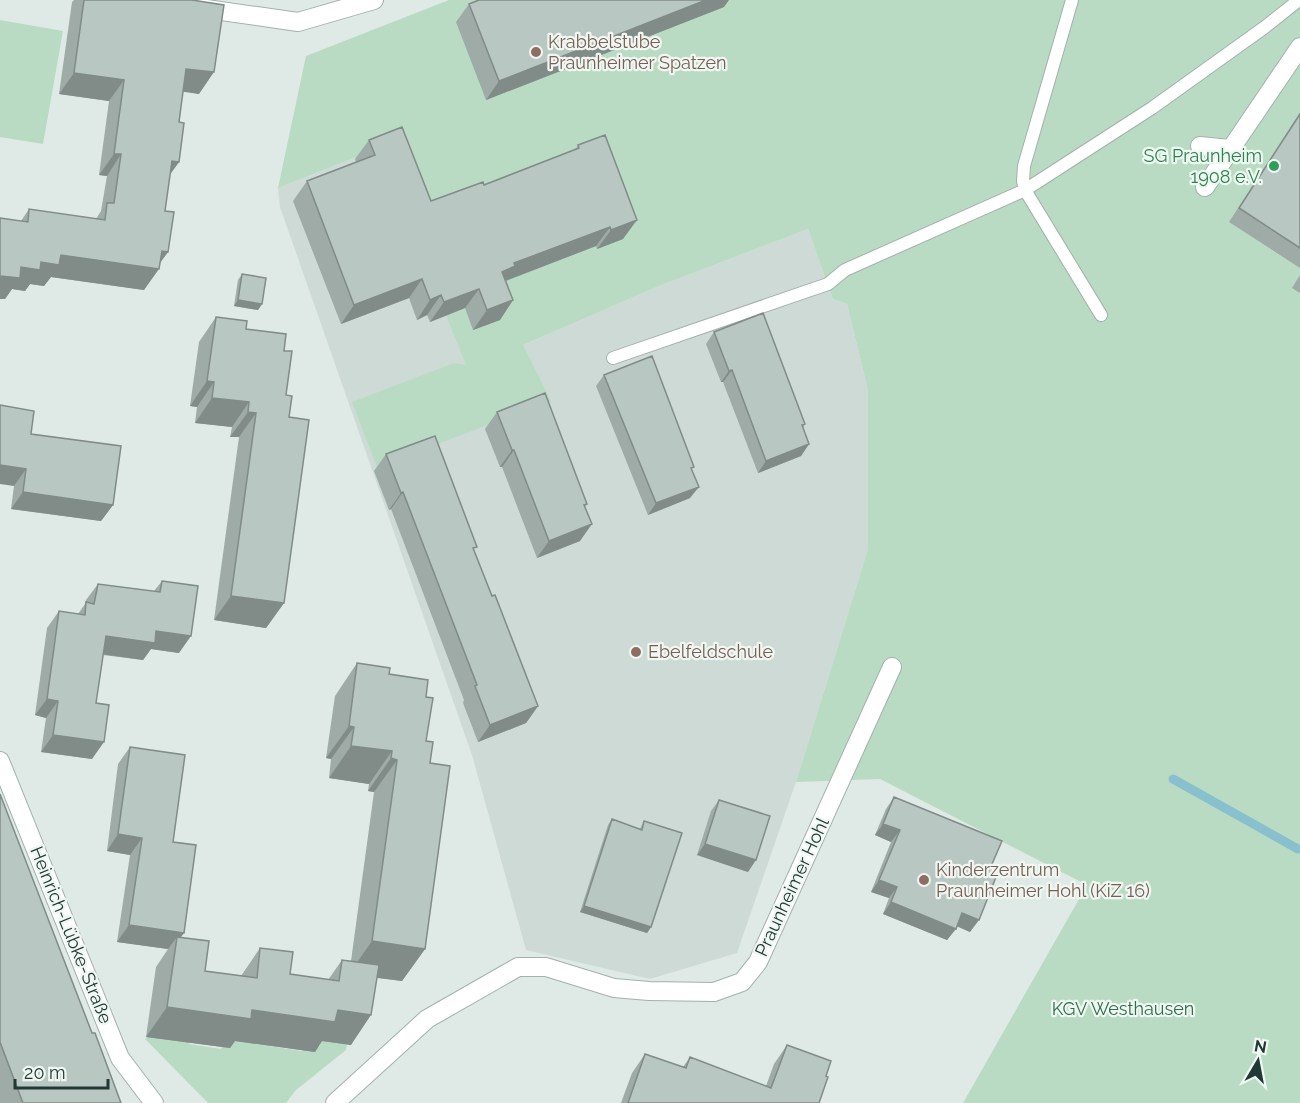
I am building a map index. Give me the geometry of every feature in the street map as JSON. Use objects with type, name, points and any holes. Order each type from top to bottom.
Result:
[{"type":"street","points":[[184,5],[298,22],[374,0]]},
{"type":"street","points":[[1205,187],[1300,47]]},
{"type":"street","points":[[1200,147],[1230,149]]},
{"type":"street","name":"Praunheimer Hohl","points":[[335,1103],[427,1019],[518,967],[546,967],[614,988],[649,991],[714,992],[742,981],[758,962],[892,667]]},
{"type":"street","name":"Heinrich-Lübke-Straße","points":[[0,760],[120,1058],[154,1103]]},
{"type":"lane","points":[[1072,0],[1024,166],[1023,181],[1025,190],[1101,315]]},
{"type":"lane","points":[[613,358],[828,284],[845,270],[1025,190],[1152,108],[1299,0]]},
{"type":"shaded area","name":"Ebelfeldschule","points":[[379,148],[523,345],[659,286],[808,229],[833,299],[847,304],[868,390],[868,549],[796,782],[737,953],[650,979],[526,950],[472,755],[280,207],[278,188]]},
{"type":"green space","name":"KGV Westhausen","points":[[449,0],[1300,0],[1300,1103],[963,1103],[1087,885],[880,779],[796,782],[868,549],[868,390],[847,304],[833,299],[808,229],[659,286],[523,345],[551,401],[377,467],[352,402],[454,363],[466,365],[379,148],[278,188],[306,56]]},
{"type":"green space","points":[[0,20],[63,31],[43,144],[0,137]]},
{"type":"green space","points":[[235,1028],[271,1033],[269,1046],[302,1051],[304,1043],[320,1046],[322,1035],[348,1038],[346,1050],[296,1090],[286,1103],[208,1103],[145,1039],[154,1032],[190,1037],[189,1044],[221,1049],[223,1041]]},
{"type":"building","points":[[84,0],[192,0],[224,5],[214,72],[186,69],[179,122],[184,123],[179,162],[172,161],[165,211],[174,212],[168,252],[162,251],[159,269],[61,255],[59,265],[41,262],[40,270],[21,267],[20,278],[0,276],[0,218],[28,222],[29,209],[105,220],[107,203],[114,203],[121,154],[114,154],[124,80],[74,73]]},
{"type":"building","name":"Krabbelstube Praunheimer Spatzen","points":[[479,0],[706,0],[499,81],[469,4]]},
{"type":"building","points":[[1300,114],[1300,248],[1239,208]]},
{"type":"building","points":[[402,127],[431,201],[483,182],[484,185],[579,148],[578,145],[605,135],[637,220],[611,230],[610,227],[514,263],[515,266],[502,272],[513,300],[487,310],[479,289],[444,302],[441,295],[430,300],[422,279],[354,305],[307,181],[375,155],[369,140]]},
{"type":"building","points":[[242,274],[266,278],[262,304],[238,300]]},
{"type":"building","points":[[763,313],[805,424],[802,425],[809,444],[766,461],[732,370],[729,371],[714,332]]},
{"type":"building","points":[[216,317],[247,321],[246,329],[286,334],[284,351],[292,351],[286,395],[292,396],[289,417],[309,420],[284,603],[231,596],[256,413],[248,412],[249,402],[212,398],[214,382],[207,381]]},
{"type":"building","points":[[652,356],[694,467],[691,468],[699,487],[656,503],[604,375]]},
{"type":"building","points":[[545,393],[587,504],[584,505],[592,524],[549,541],[497,412]]},
{"type":"building","points":[[0,405],[34,411],[31,434],[121,446],[113,505],[23,492],[26,469],[0,465]]},
{"type":"building","points":[[435,436],[477,547],[473,548],[492,596],[495,595],[538,706],[490,725],[475,686],[477,685],[403,492],[401,493],[386,454]]},
{"type":"building","points":[[162,581],[198,586],[191,636],[156,631],[155,643],[106,636],[96,703],[109,705],[104,742],[53,735],[58,701],[47,699],[59,611],[85,615],[86,602],[94,604],[98,584],[160,592]]},
{"type":"building","points":[[357,663],[390,668],[389,674],[428,680],[426,697],[433,698],[426,741],[433,742],[430,763],[450,766],[425,949],[372,941],[397,760],[391,758],[392,751],[351,746],[354,727],[349,726]]},
{"type":"building","points":[[130,747],[185,755],[173,842],[196,845],[184,933],[129,925],[142,838],[118,834]]},
{"type":"building","points":[[0,794],[121,1103],[23,1103],[0,1042]]},
{"type":"building","points":[[894,797],[1002,841],[992,864],[1000,867],[979,920],[962,913],[956,929],[891,902],[897,887],[879,880],[900,830],[883,824]]},
{"type":"building","points":[[719,800],[770,816],[756,860],[705,844]]},
{"type":"building","points":[[612,819],[642,830],[644,821],[682,833],[651,927],[584,906]]},
{"type":"building","points":[[177,937],[209,941],[205,971],[257,978],[260,948],[293,952],[290,974],[339,981],[342,960],[379,965],[371,1015],[338,1010],[335,1022],[252,1010],[251,1019],[167,1007]]},
{"type":"building","points":[[787,1045],[831,1061],[819,1103],[628,1103],[645,1054],[686,1068],[690,1057],[771,1088]]},
{"type":"waterway","points":[[1173,779],[1298,849]]},
{"type":"place","name":"Krabbelstube Praunheimer Spatzen","points":[[536,52]]},
{"type":"place","name":"SG Praunheim 1908 e.V.","points":[[1274,166]]},
{"type":"place","name":"Ebelfeldschule","points":[[636,652]]},
{"type":"place","name":"Kinderzentrum Praunheimer Hohl (KiZ 16)","points":[[924,880]]}]
